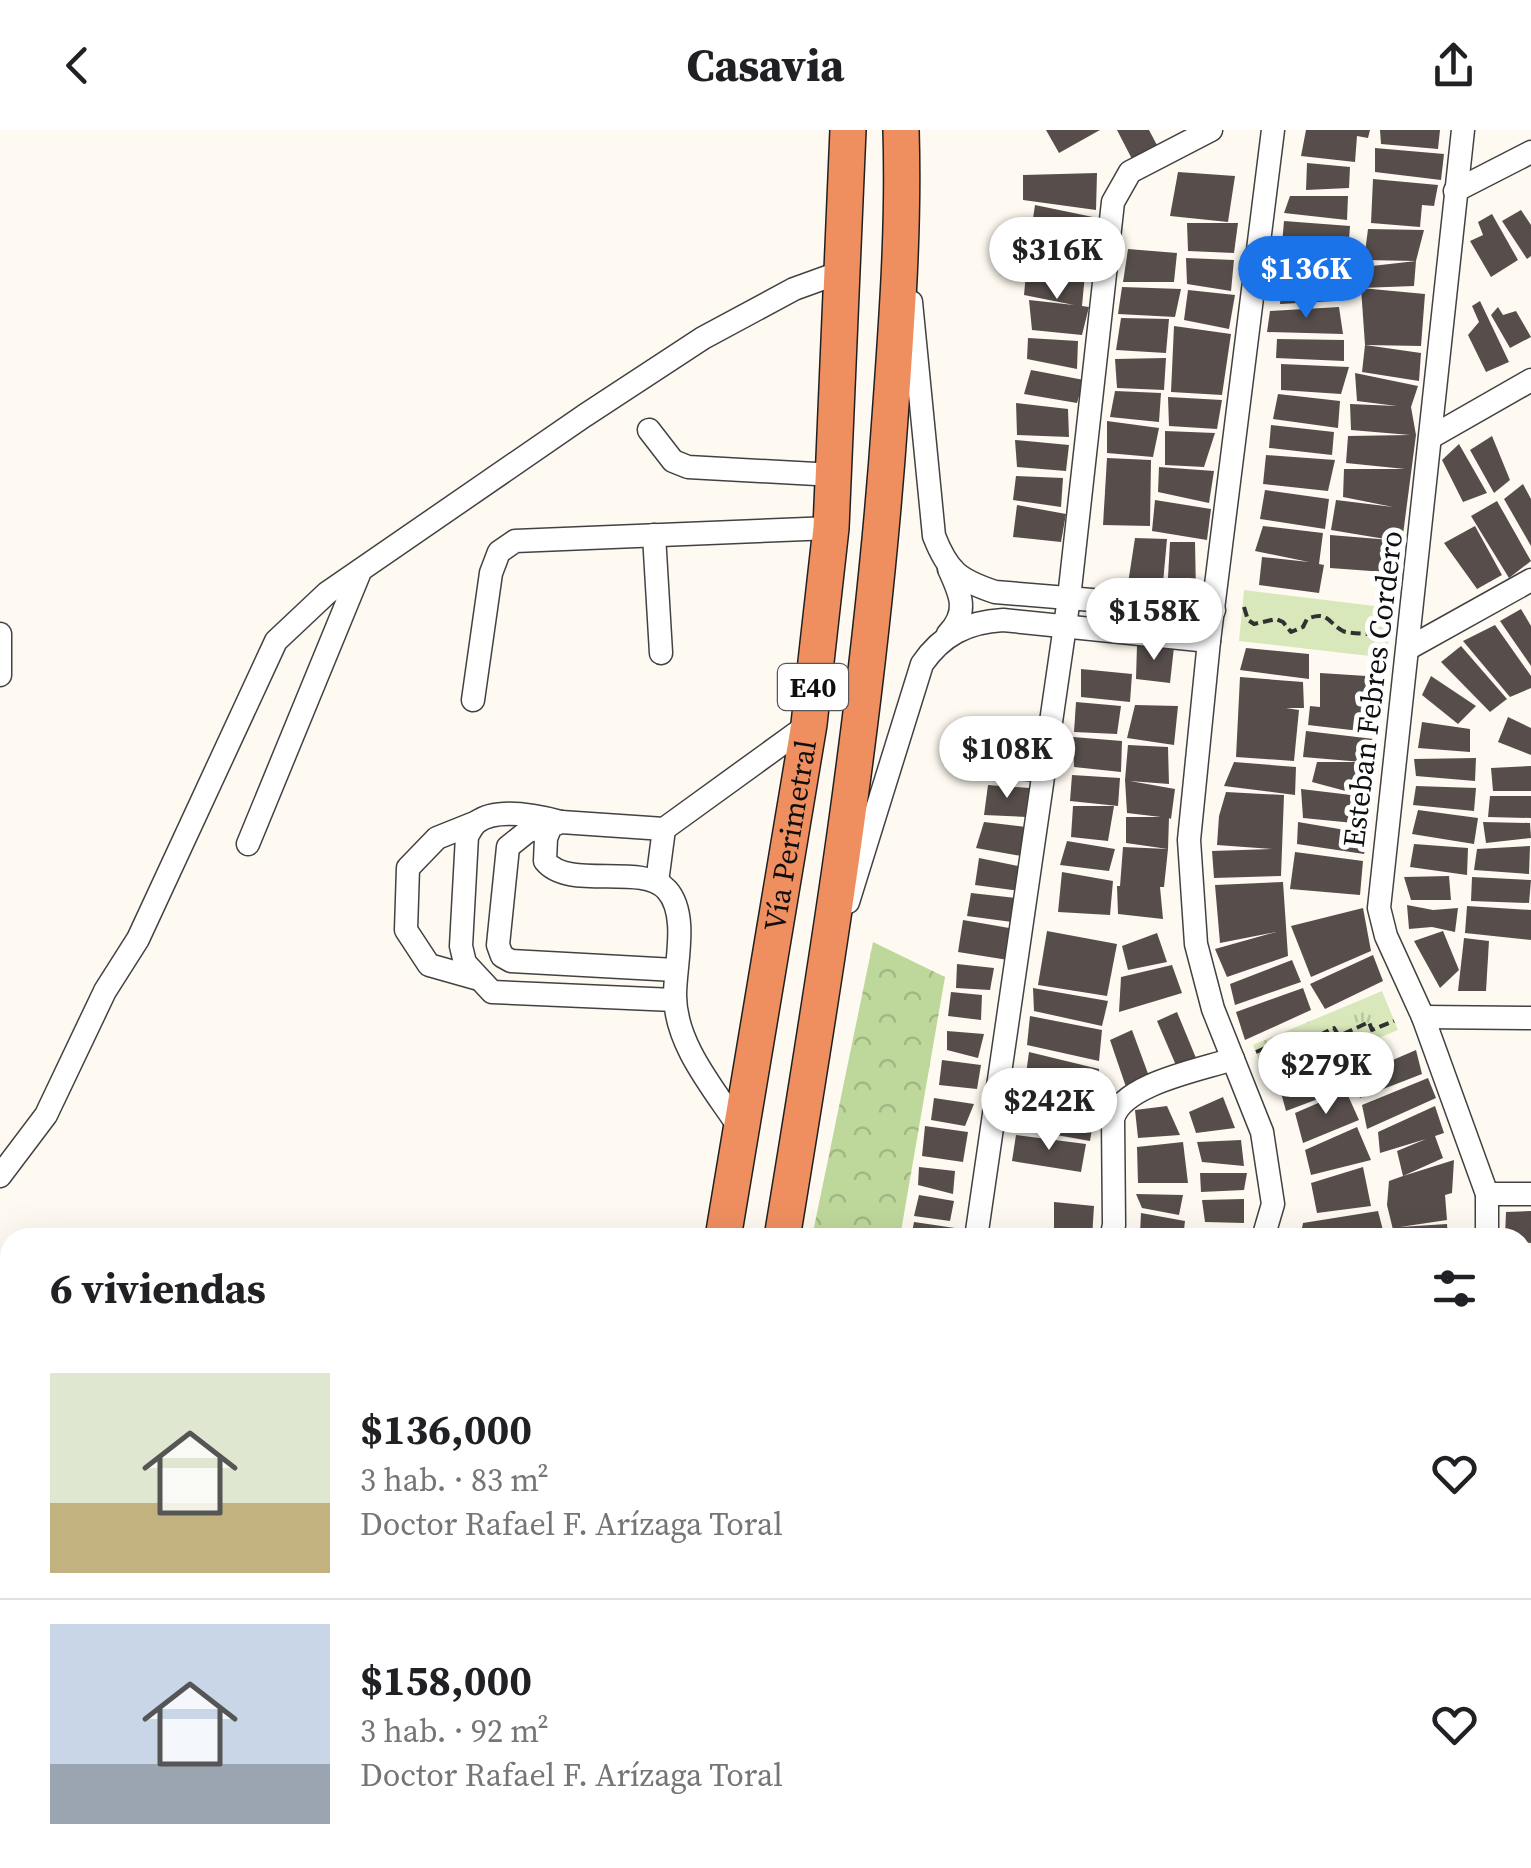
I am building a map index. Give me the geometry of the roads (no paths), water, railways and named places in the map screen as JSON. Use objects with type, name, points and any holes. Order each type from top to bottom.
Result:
[{"type":"highway","name":"Vía Perimetral","points":[[725,1228],[809,724],[831,528],[848,130]]},
{"type":"highway","name":"Vía Perimetral","points":[[784,1228],[825,977],[881,547],[904,224],[902,130]]},
{"type":"street","points":[[977,1228],[1068,598],[1113,202],[1130,172],[1211,130]]},
{"type":"street","points":[[1266,1228],[1273,1204],[1262,1132],[1244,1056],[1212,1010],[1196,944],[1189,840],[1209,641],[1274,130]]},
{"type":"street","name":"Esteban Febres Cordero","points":[[1463,130],[1410,648],[1379,886],[1386,936],[1423,1016],[1487,1194],[1487,1228]]},
{"type":"street","points":[[1455,190],[1531,152]]},
{"type":"street","points":[[825,977],[922,664],[956,625],[963,606],[934,536],[931,518],[904,224]]},
{"type":"street","points":[[0,1176],[46,1115],[105,991],[138,939],[276,641],[328,593],[703,338],[794,289],[842,272]]},
{"type":"street","points":[[1433,436],[1531,380]]},
{"type":"street","points":[[649,430],[673,462],[688,467],[834,476]]},
{"type":"street","points":[[473,700],[491,572],[499,552],[515,542],[831,528]]},
{"type":"street","points":[[654,535],[660,652]]},
{"type":"street","points":[[944,557],[965,582],[995,592],[1214,610]]},
{"type":"street","points":[[248,844],[359,574]]},
{"type":"street","points":[[1410,648],[1531,580]]},
{"type":"street","points":[[942,641],[972,624],[994,621],[1209,641]]},
{"type":"street","points":[[0,634],[0,675]]},
{"type":"street","points":[[676,970],[511,961],[502,956],[498,945],[508,847],[528,831],[556,824],[664,829],[809,724]]},
{"type":"street","points":[[475,978],[429,966],[406,930],[408,868],[437,838],[494,816],[530,814],[556,824]]},
{"type":"street","points":[[477,822],[467,836],[460,946],[475,978],[492,992],[674,1000]]},
{"type":"street","points":[[556,824],[546,838],[545,861],[550,868],[657,882],[670,894],[678,910],[674,1000],[679,1026],[741,1130]]},
{"type":"street","points":[[657,882],[664,829]]},
{"type":"street","points":[[1423,1016],[1531,1018]]},
{"type":"street","points":[[1113,1228],[1113,1119],[1120,1102],[1134,1092],[1244,1056]]},
{"type":"street","points":[[1487,1194],[1531,1194]]}]
